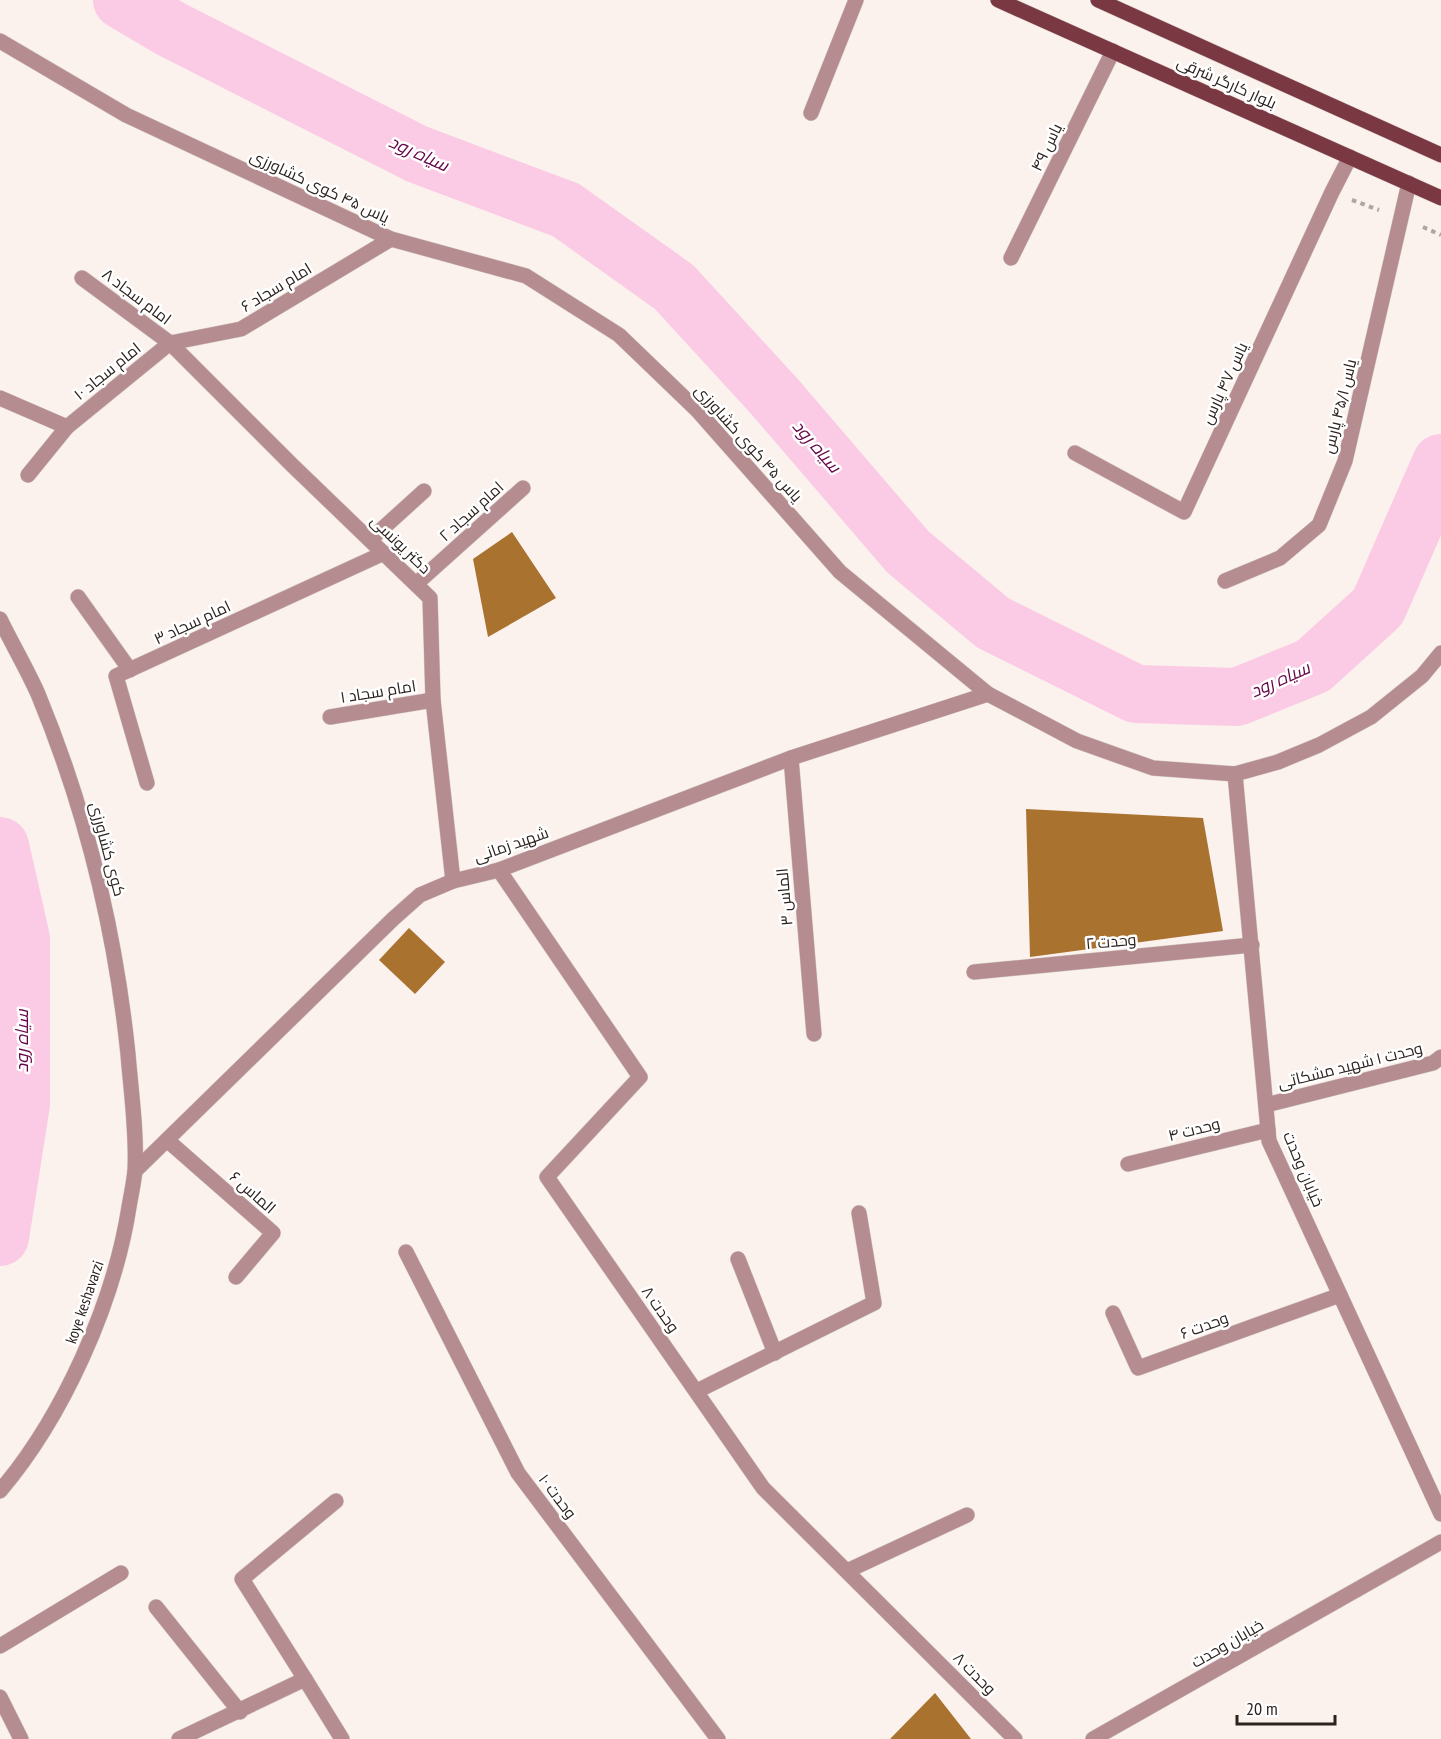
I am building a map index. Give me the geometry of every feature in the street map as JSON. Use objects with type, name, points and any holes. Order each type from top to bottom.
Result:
[{"type":"main road","name":"بلوار کارگر شرقی","points":[[998,0],[1441,198]]},
{"type":"main road","name":"بلوار کارگر شرقی","points":[[1098,0],[1441,154]]},
{"type":"street","points":[[811,113],[856,0]]},
{"type":"street","name":"یاس ۴۵ کوی کشاورزی","points":[[0,41],[126,115],[391,239],[526,276],[619,335],[698,410],[840,572],[988,694],[1077,741],[1153,768],[1235,774],[1278,762],[1319,745],[1371,717],[1422,675],[1441,654]]},
{"type":"street","name":"یاس ۴۹","points":[[1011,258],[1113,51]]},
{"type":"street","name":"یاس ۴۷ پارس","points":[[1075,453],[1184,512],[1350,157]]},
{"type":"street","name":"یاس ۴۵/۱ پارس","points":[[1225,581],[1280,558],[1318,525],[1345,461],[1409,183]]},
{"type":"street","name":"امام سجاد ۶","points":[[170,343],[241,329],[391,239]]},
{"type":"street","name":"امام سجاد ۸","points":[[82,278],[170,343]]},
{"type":"street","name":"امام سجاد ۱۰","points":[[28,475],[67,427],[170,343]]},
{"type":"street","name":"دکتر یونسی","points":[[170,343],[430,598],[433,700],[453,881]]},
{"type":"street","points":[[0,398],[67,427]]},
{"type":"street","name":"امام سجاد ۲","points":[[416,584],[523,488]]},
{"type":"street","points":[[370,540],[424,491]]},
{"type":"street","name":"امام سجاد ۳","points":[[130,670],[384,553]]},
{"type":"street","points":[[78,597],[130,670],[117,676],[147,783]]},
{"type":"street","name":"کوی کشاورزی","points":[[0,619],[46,716],[82,816],[108,917],[124,1018],[132,1102],[135,1171]]},
{"type":"street","name":"شهید زمانی","points":[[135,1171],[420,895],[453,881],[499,870],[791,758],[988,694]]},
{"type":"street","name":"امام سجاد ۱","points":[[330,717],[433,700]]},
{"type":"street","name":"الماس ۳","points":[[791,758],[814,1034]]},
{"type":"street","name":"خیابان وحدت","points":[[1235,774],[1269,1141],[1441,1514]]},
{"type":"street","name":"وحدت ۸","points":[[499,870],[640,1077],[547,1177],[763,1488],[1015,1739]]},
{"type":"street","name":"وحدت ۲","points":[[974,972],[1252,945]]},
{"type":"street","name":"وحدت ۱ شهید مشکاتی","points":[[1266,1105],[1434,1063],[1441,1058]]},
{"type":"street","name":"وحدت ۴","points":[[1128,1164],[1268,1130]]},
{"type":"street","name":"الماس ۶","points":[[167,1140],[273,1233],[236,1277]]},
{"type":"street","name":"koye keshavarzi","points":[[0,1491],[22,1466],[83,1359],[124,1242],[135,1171]]},
{"type":"street","points":[[697,1391],[874,1303],[859,1213]]},
{"type":"street","name":"وحدت ۱۰","points":[[406,1252],[518,1473],[718,1739]]},
{"type":"street","points":[[738,1259],[775,1353]]},
{"type":"street","name":"وحدت ۶","points":[[1113,1313],[1138,1368],[1340,1295]]},
{"type":"street","points":[[336,1501],[242,1580],[342,1739]]},
{"type":"street","points":[[847,1571],[967,1515]]},
{"type":"street","name":"خیابان وحدت","points":[[1094,1739],[1441,1542]]},
{"type":"street","points":[[0,1646],[121,1573]]},
{"type":"street","points":[[156,1607],[240,1712]]},
{"type":"street","points":[[179,1739],[240,1712],[305,1679]]},
{"type":"street","points":[[0,1697],[21,1739]]},
{"type":"path","points":[[1425,228],[1441,235]]},
{"type":"building","points":[[512,532],[556,598],[488,637],[473,559]]},
{"type":"building","points":[[1026,809],[1203,818],[1223,931],[1030,957]]},
{"type":"building","points":[[409,928],[445,962],[415,994],[379,960]]},
{"type":"building","points":[[935,1693],[971,1739],[890,1739]]},
{"type":"waterway","name":"سیاه رود","points":[[122,0],[171,29],[417,154],[566,210],[674,287],[774,396],[908,552],[993,623],[1136,694],[1237,697],[1313,666],[1378,607],[1441,463]]},
{"type":"waterway","name":"سیاه رود","points":[[0,846],[21,939],[21,1104],[0,1237]]}]
